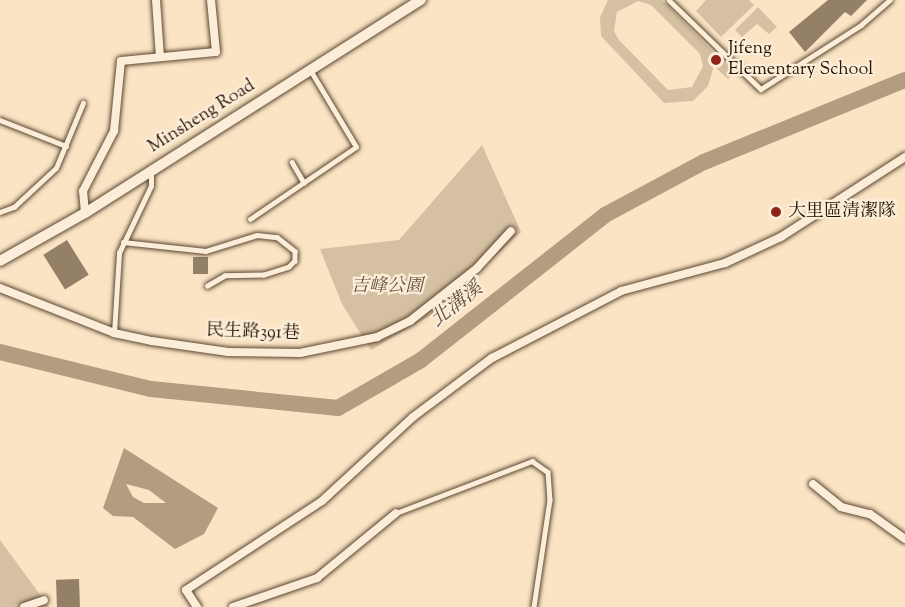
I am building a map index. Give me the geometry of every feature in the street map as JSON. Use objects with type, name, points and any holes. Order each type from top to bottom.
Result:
[{"type":"street","points":[[156,0],[160,57]]},
{"type":"street","points":[[85,213],[83,192],[114,130],[122,62],[216,52],[211,0]]},
{"type":"street","name":"Minsheng Road","points":[[0,261],[85,213],[151,168],[421,0]]},
{"type":"street","points":[[197,607],[186,590],[322,501],[413,417],[492,358],[621,291],[725,263],[782,237],[905,157]]},
{"type":"street","name":"民生路391巷","points":[[0,288],[114,333],[228,352],[300,354],[377,337],[439,302],[511,231]]},
{"type":"street","points":[[813,484],[841,507],[870,514],[905,539]]},
{"type":"street","points":[[233,607],[317,578],[396,513]]},
{"type":"street","points":[[24,607],[44,600]]},
{"type":"lane","points":[[669,0],[761,89],[861,25],[890,0]]},
{"type":"lane","points":[[250,219],[356,147],[310,70]]},
{"type":"lane","points":[[0,212],[38,188],[56,168],[83,103]]},
{"type":"lane","points":[[0,120],[66,146]]},
{"type":"lane","points":[[292,162],[304,183]]},
{"type":"lane","points":[[114,333],[114,281],[123,242],[151,186],[151,168]]},
{"type":"lane","points":[[123,242],[206,251],[257,235],[277,237],[295,251],[295,261],[289,267],[264,275],[225,276],[208,286]]},
{"type":"lane","points":[[396,513],[532,461],[548,472],[550,500],[534,607]]},
{"type":"green space","points":[[608,0],[662,0],[734,73],[728,79],[714,66],[708,86],[693,101],[664,103],[601,36],[600,17]],"holes":[[[638,1],[651,5],[700,54],[703,66],[692,87],[668,90],[619,40],[614,31],[617,12]]]},
{"type":"green space","points":[[706,0],[749,0],[754,5],[721,37],[696,11]]},
{"type":"green space","points":[[758,7],[777,27],[769,34],[757,24],[742,37],[735,30]]},
{"type":"green space","name":"吉峰公園","points":[[482,145],[521,232],[433,314],[371,350],[342,304],[320,249],[399,240]]},
{"type":"green space","points":[[0,540],[49,607],[0,607]]},
{"type":"shaded area","points":[[124,448],[218,508],[204,534],[175,549],[133,517],[113,516],[103,508]],"holes":[[[126,484],[149,490],[166,503],[144,503],[133,497]]]},
{"type":"building","points":[[828,0],[867,0],[851,16],[845,12],[805,52],[789,32]]},
{"type":"building","points":[[67,240],[89,275],[65,290],[43,255]]},
{"type":"building","points":[[193,257],[208,257],[208,274],[193,274]]},
{"type":"building","points":[[79,579],[80,607],[57,607],[56,580]]},
{"type":"waterway","name":"北溝溪","points":[[0,352],[151,389],[338,408],[421,360],[605,215],[704,162],[905,80]]},
{"type":"place","name":"Jifeng Elementary School","points":[[716,60]]},
{"type":"place","name":"大里區清潔隊","points":[[776,212]]}]
